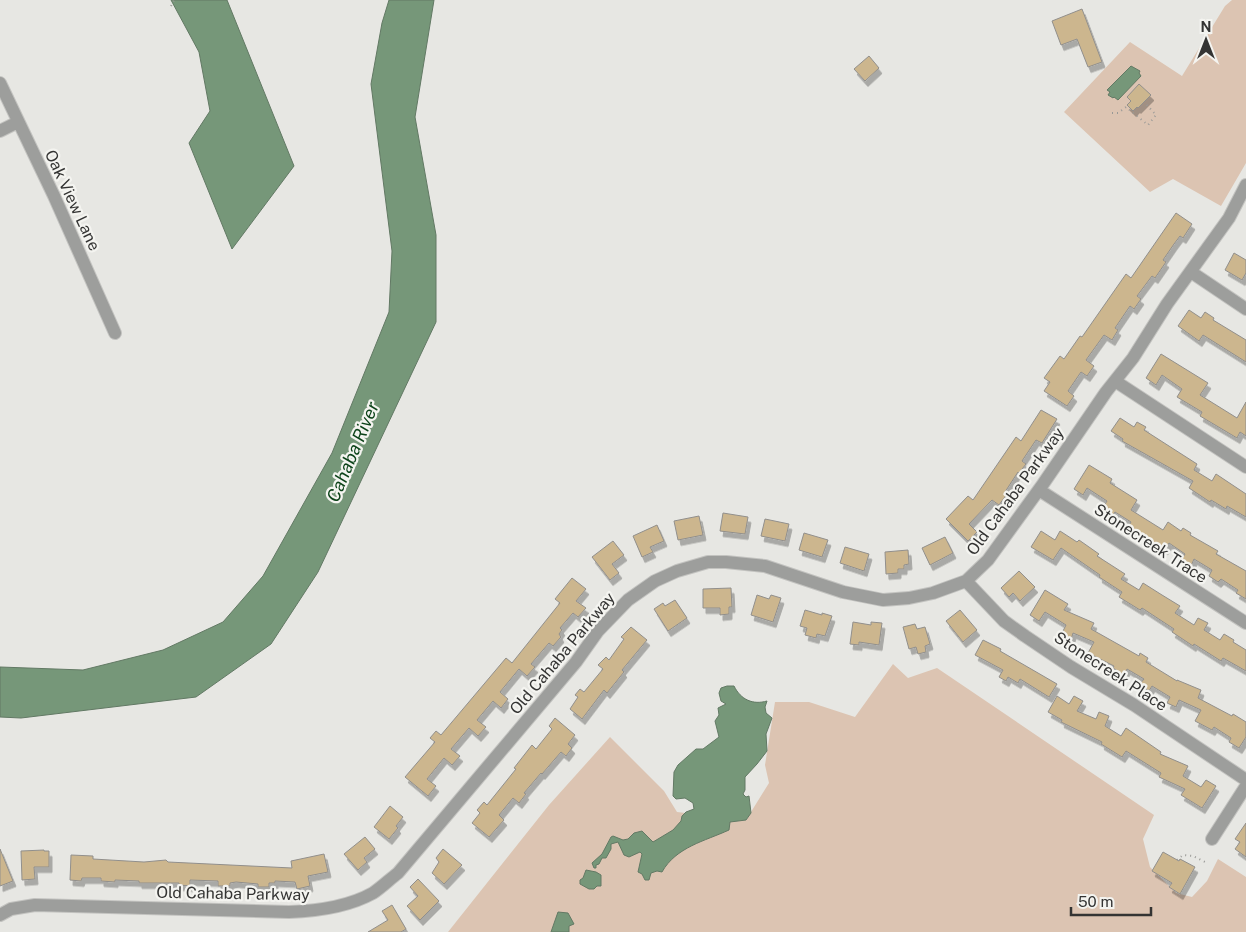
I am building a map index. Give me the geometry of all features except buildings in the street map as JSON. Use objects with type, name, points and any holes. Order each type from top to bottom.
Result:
[{"type":"street","name":"Oak View Lane","points":[[0,82],[116,333]]},
{"type":"street","points":[[0,131],[18,122]]},
{"type":"street","name":"Old Cahaba Parkway","points":[[0,915],[11,909],[35,905],[308,911],[348,904],[374,892],[398,873],[576,662],[598,631],[628,600],[655,581],[677,570],[708,562],[764,566],[843,592],[882,600],[909,598],[933,593],[966,581],[988,560],[1133,358],[1167,304],[1229,218],[1246,185]]},
{"type":"street","points":[[1191,272],[1246,309]]},
{"type":"street","points":[[1115,381],[1246,466]]},
{"type":"street","name":"Stonecreek Trace","points":[[1039,490],[1246,623]]},
{"type":"street","name":"Stonecreek Place","points":[[966,581],[1004,620],[1025,636],[1071,667],[1134,705],[1246,780]]},
{"type":"street","points":[[1212,839],[1246,786]]},
{"type":"path","points":[[171,6],[174,0]]},
{"type":"path","points":[[1112,113],[1118,113],[1126,107],[1148,125],[1156,115],[1146,104]]},
{"type":"path","points":[[1177,860],[1183,855],[1193,856],[1205,862]]},
{"type":"shaded area","points":[[1232,0],[1246,0],[1246,163],[1221,206],[1173,179],[1150,192],[1064,112],[1130,42],[1182,76],[1225,6]]},
{"type":"shaded area","points":[[893,664],[908,678],[937,668],[1154,815],[1143,839],[1150,867],[1176,893],[1192,897],[1207,881],[1218,859],[1246,877],[1246,932],[448,932],[549,805],[610,737],[664,791],[677,812],[746,820],[769,783],[765,765],[775,702],[809,702],[855,717]]},
{"type":"water","points":[[171,0],[227,0],[294,166],[232,249],[189,143],[210,111],[199,52]]},
{"type":"water","name":"Cahaba River","points":[[389,0],[434,0],[415,117],[436,235],[436,322],[318,572],[271,644],[196,697],[21,718],[0,717],[0,667],[83,670],[163,650],[223,622],[263,576],[332,453],[389,312],[392,251],[371,84],[382,23]]},
{"type":"water","points":[[1131,66],[1140,71],[1141,76],[1118,100],[1108,95],[1110,92],[1107,90]]},
{"type":"water","points":[[734,686],[740,695],[752,702],[767,701],[766,713],[772,718],[766,734],[767,751],[745,777],[745,790],[743,794],[746,797],[749,796],[751,813],[746,820],[730,822],[729,830],[683,851],[668,863],[662,872],[651,873],[649,880],[645,880],[642,874],[638,872],[642,854],[640,852],[629,857],[624,855],[618,842],[611,844],[611,849],[606,858],[602,858],[599,864],[596,865],[596,868],[594,868],[592,863],[602,854],[611,837],[623,840],[628,839],[634,833],[642,831],[653,842],[673,830],[686,812],[694,809],[693,803],[685,798],[676,799],[673,796],[674,772],[678,765],[696,749],[703,749],[719,737],[715,721],[719,715],[718,708],[726,704],[721,701],[719,693],[721,688]]},
{"type":"water","points":[[586,870],[601,875],[601,886],[589,889],[580,884],[580,880],[583,878]]},
{"type":"water","points":[[558,912],[568,913],[574,924],[569,926],[569,932],[551,932]]}]
